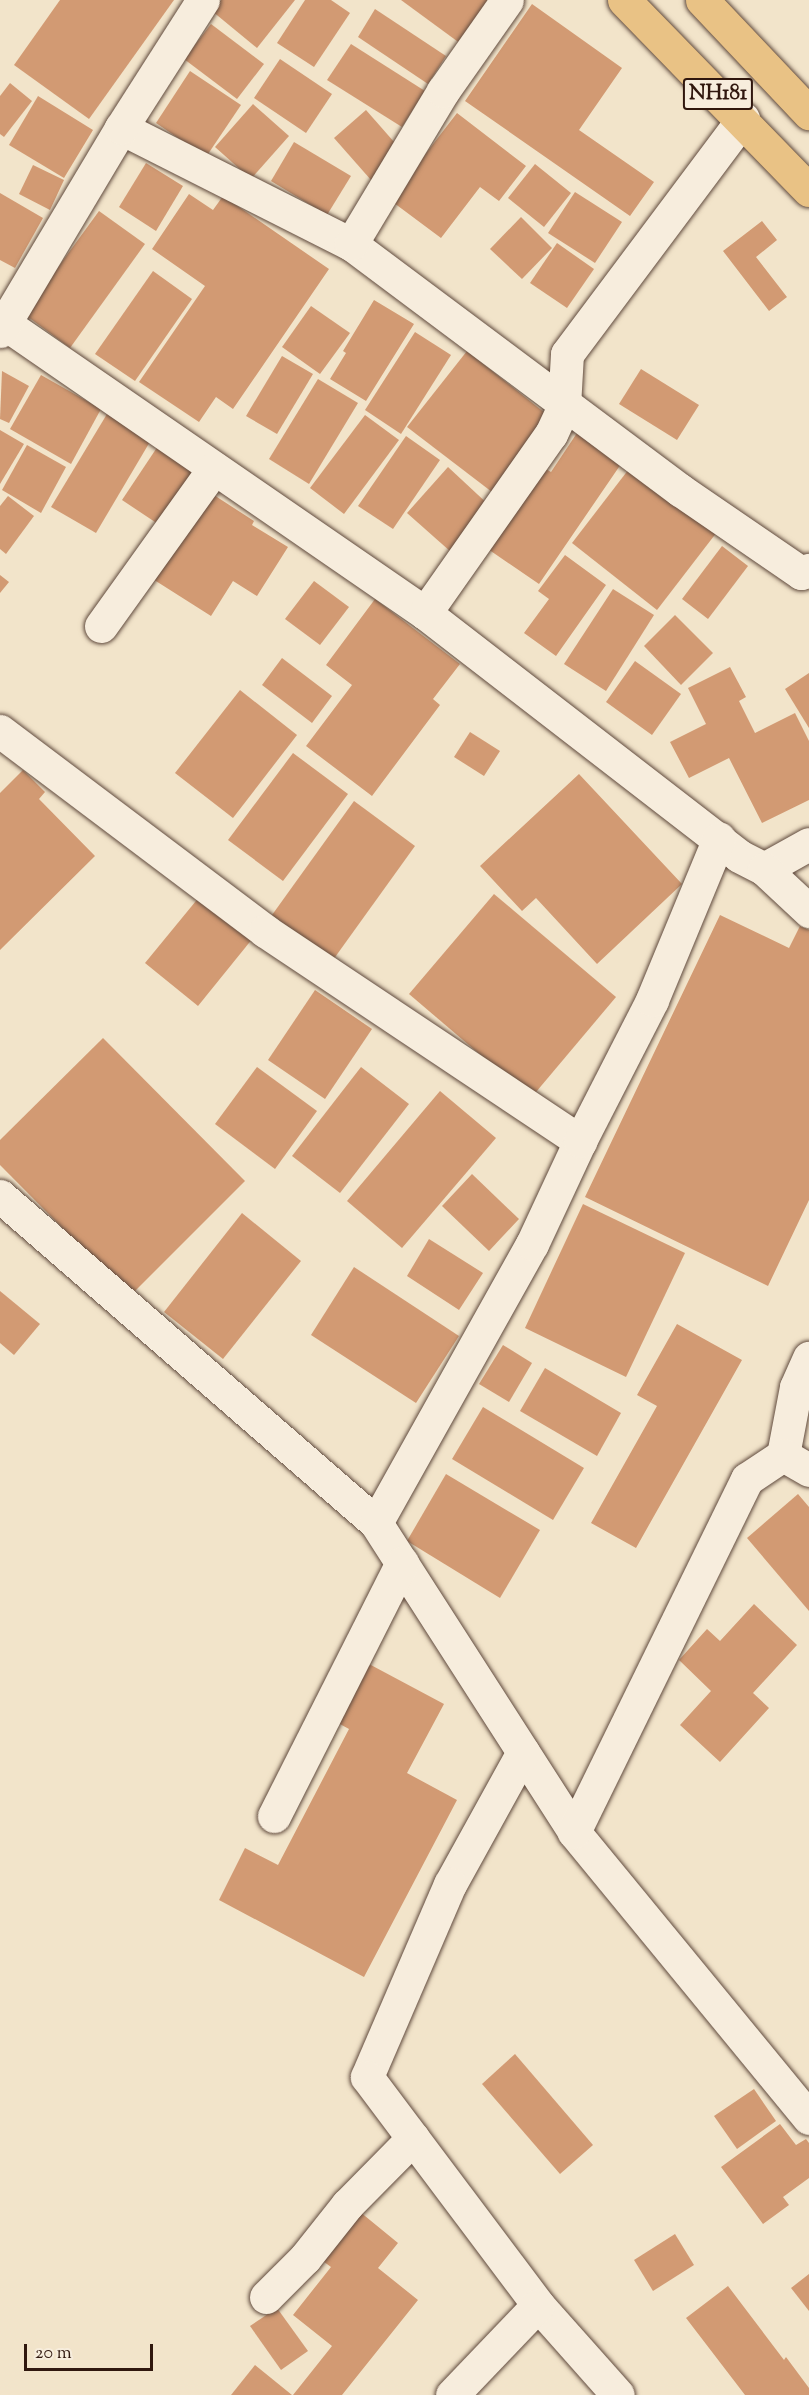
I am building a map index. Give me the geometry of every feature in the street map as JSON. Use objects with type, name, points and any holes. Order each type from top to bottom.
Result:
[{"type":"highway","name":"NH181","points":[[624,0],[743,119],[809,190]]},
{"type":"highway","name":"NH181","points":[[702,0],[809,113]]},
{"type":"street","points":[[202,0],[121,128],[2,327],[425,613],[719,838],[739,856],[764,869],[809,911]]},
{"type":"street","points":[[351,244],[443,91],[507,0]]},
{"type":"street","points":[[425,613],[550,434],[564,406],[567,354],[743,119]]},
{"type":"street","points":[[121,128],[351,244],[564,406],[612,438],[680,490],[801,573],[809,570]]},
{"type":"street","points":[[101,626],[213,468]]},
{"type":"street","points":[[0,731],[48,764],[265,931],[580,1141]]},
{"type":"street","points":[[376,1523],[532,1244],[580,1141],[652,1000],[719,838]]},
{"type":"street","points":[[764,869],[809,844]]},
{"type":"street","points":[[0,1196],[376,1523],[574,1832],[809,2118]]},
{"type":"street","points":[[574,1832],[747,1479],[796,1462],[796,1387],[809,1358]]},
{"type":"street","points":[[274,1816],[402,1563]]},
{"type":"street","points":[[523,1752],[450,1884],[367,2077],[538,2305],[618,2395]]},
{"type":"street","points":[[267,2297],[305,2258],[347,2205],[413,2138]]},
{"type":"street","points":[[452,2395],[538,2305]]},
{"type":"building","points":[[60,0],[174,0],[89,119],[14,65]]},
{"type":"building","points":[[221,0],[295,0],[257,48],[212,11]]},
{"type":"building","points":[[305,0],[331,0],[350,13],[314,67],[277,43]]},
{"type":"building","points":[[401,0],[488,0],[461,44]]},
{"type":"building","points":[[532,4],[622,68],[579,130],[654,182],[630,216],[465,101]]},
{"type":"building","points":[[375,9],[446,56],[428,84],[358,37]]},
{"type":"building","points":[[211,24],[264,64],[237,99],[184,59]]},
{"type":"building","points":[[351,44],[425,91],[402,127],[327,80]]},
{"type":"building","points":[[280,59],[332,94],[306,133],[254,98]]},
{"type":"building","points":[[190,71],[241,105],[206,157],[156,123]]},
{"type":"building","points":[[10,83],[32,101],[4,137],[0,134],[0,96]]},
{"type":"building","points":[[38,96],[93,130],[64,178],[9,145]]},
{"type":"building","points":[[253,104],[289,136],[251,179],[215,147]]},
{"type":"building","points":[[366,110],[402,151],[371,180],[334,138]]},
{"type":"building","points":[[457,113],[526,166],[499,201],[480,187],[441,238],[390,200]]},
{"type":"building","points":[[294,142],[351,176],[327,215],[271,181]]},
{"type":"building","points":[[146,163],[183,186],[156,231],[119,207]]},
{"type":"building","points":[[535,164],[571,193],[544,227],[508,198]]},
{"type":"building","points":[[33,165],[64,180],[50,210],[19,194]]},
{"type":"building","points":[[575,192],[622,222],[595,263],[548,233]]},
{"type":"building","points":[[0,193],[43,218],[15,268],[0,260]]},
{"type":"building","points":[[189,194],[213,210],[223,196],[329,269],[233,409],[216,397],[199,422],[139,382],[205,286],[152,249]]},
{"type":"building","points":[[99,211],[145,244],[70,348],[24,314]]},
{"type":"building","points":[[521,217],[552,248],[522,279],[490,249]]},
{"type":"building","points":[[762,221],[777,240],[756,257],[787,297],[769,311],[723,251]]},
{"type":"building","points":[[557,243],[594,269],[567,308],[530,283]]},
{"type":"building","points":[[153,271],[192,299],[135,381],[95,354]]},
{"type":"building","points":[[374,300],[414,324],[366,401],[330,379],[346,353],[343,351]]},
{"type":"building","points":[[311,306],[350,333],[320,374],[282,347]]},
{"type":"building","points":[[415,332],[451,355],[401,434],[365,410]]},
{"type":"building","points":[[467,351],[550,417],[492,492],[407,427]]},
{"type":"building","points":[[282,356],[313,374],[277,434],[246,416]]},
{"type":"building","points":[[641,369],[699,405],[677,440],[619,404]]},
{"type":"building","points":[[2,371],[29,386],[9,423],[0,419]]},
{"type":"building","points":[[41,375],[101,409],[71,464],[10,429]]},
{"type":"building","points":[[318,379],[358,403],[309,484],[269,459]]},
{"type":"building","points":[[107,414],[151,440],[96,533],[51,507]]},
{"type":"building","points":[[365,415],[399,440],[344,514],[310,488]]},
{"type":"building","points":[[0,430],[24,444],[0,484]]},
{"type":"building","points":[[577,433],[621,464],[539,584],[485,547],[541,466],[551,472]]},
{"type":"building","points":[[406,436],[440,460],[393,529],[358,506]]},
{"type":"building","points":[[27,445],[66,467],[41,513],[2,490]]},
{"type":"building","points":[[158,446],[197,472],[161,526],[122,500]]},
{"type":"building","points":[[632,465],[717,532],[657,610],[572,543]]},
{"type":"building","points":[[448,467],[491,507],[451,552],[407,513]]},
{"type":"building","points":[[203,488],[254,521],[252,525],[288,547],[257,596],[233,581],[211,616],[148,576]]},
{"type":"building","points":[[8,496],[34,516],[6,554],[0,549],[0,506]]},
{"type":"building","points":[[722,546],[748,566],[708,619],[682,599]]},
{"type":"building","points":[[565,555],[606,585],[556,656],[524,633],[549,599],[538,591]]},
{"type":"building","points":[[0,575],[9,582],[0,593]]},
{"type":"building","points":[[314,581],[349,607],[320,645],[285,619]]},
{"type":"building","points":[[613,589],[654,615],[606,691],[564,664]]},
{"type":"building","points":[[375,599],[460,664],[433,699],[440,705],[372,796],[306,746],[352,685],[326,665]]},
{"type":"building","points":[[675,615],[713,653],[681,685],[644,646]]},
{"type":"building","points":[[282,658],[332,696],[312,723],[262,685]]},
{"type":"building","points":[[635,661],[681,694],[652,735],[606,702]]},
{"type":"building","points":[[730,667],[746,697],[739,701],[755,733],[795,713],[809,741],[809,800],[762,823],[729,758],[689,778],[670,742],[706,724],[688,688]]},
{"type":"building","points":[[809,673],[809,728],[785,689]]},
{"type":"building","points":[[240,690],[297,735],[233,818],[175,773]]},
{"type":"building","points":[[470,732],[500,751],[484,776],[454,757]]},
{"type":"building","points":[[293,753],[348,794],[283,881],[228,840]]},
{"type":"building","points":[[23,770],[45,792],[39,799],[95,856],[0,950],[0,793]]},
{"type":"building","points":[[579,774],[682,884],[597,964],[536,898],[522,911],[480,866]]},
{"type":"building","points":[[354,801],[415,846],[333,960],[272,915]]},
{"type":"building","points":[[494,894],[616,997],[531,1098],[409,994]]},
{"type":"building","points":[[200,896],[253,938],[198,1006],[145,963]]},
{"type":"building","points":[[720,915],[789,948],[800,926],[809,930],[809,1200],[768,1286],[585,1197]]},
{"type":"building","points":[[315,990],[372,1029],[325,1099],[268,1060]]},
{"type":"building","points":[[103,1038],[245,1181],[130,1296],[0,1165],[0,1140]]},
{"type":"building","points":[[257,1067],[317,1111],[275,1169],[215,1124]]},
{"type":"building","points":[[361,1067],[409,1104],[340,1193],[292,1156]]},
{"type":"building","points":[[440,1091],[496,1138],[402,1248],[347,1201]]},
{"type":"building","points":[[472,1174],[519,1219],[489,1251],[442,1206]]},
{"type":"building","points":[[583,1204],[685,1253],[626,1377],[525,1328]]},
{"type":"building","points":[[242,1213],[301,1261],[223,1359],[164,1312]]},
{"type":"building","points":[[429,1239],[483,1273],[459,1310],[407,1276]]},
{"type":"building","points":[[354,1267],[459,1336],[416,1403],[311,1335]]},
{"type":"building","points":[[0,1291],[40,1324],[14,1355],[0,1343]]},
{"type":"building","points":[[677,1324],[742,1360],[636,1548],[591,1523],[657,1406],[637,1395]]},
{"type":"building","points":[[503,1345],[532,1363],[509,1402],[479,1384]]},
{"type":"building","points":[[545,1368],[621,1413],[597,1456],[520,1411]]},
{"type":"building","points":[[483,1407],[584,1468],[553,1520],[452,1459]]},
{"type":"building","points":[[446,1474],[540,1530],[500,1598],[407,1541]]},
{"type":"building","points":[[798,1494],[809,1507],[809,1611],[747,1538]]},
{"type":"building","points":[[754,1604],[797,1645],[753,1693],[769,1708],[720,1762],[680,1725],[711,1691],[679,1660],[707,1629],[720,1641]]},
{"type":"building","points":[[369,1664],[444,1704],[407,1773],[457,1800],[364,1977],[219,1900],[245,1848],[278,1865],[349,1729],[338,1723]]},
{"type":"building","points":[[515,2054],[593,2145],[560,2174],[482,2084]]},
{"type":"building","points":[[754,2089],[776,2121],[737,2149],[714,2116]]},
{"type":"building","points":[[780,2124],[796,2145],[806,2139],[809,2143],[809,2178],[783,2197],[789,2205],[763,2224],[721,2167]]},
{"type":"building","points":[[354,2207],[398,2243],[378,2268],[418,2300],[342,2395],[293,2395],[332,2346],[293,2315],[331,2267],[316,2256]]},
{"type":"building","points":[[675,2234],[694,2265],[653,2291],[634,2260]]},
{"type":"building","points":[[809,2274],[809,2311],[791,2288]]},
{"type":"building","points":[[728,2286],[784,2360],[786,2357],[809,2388],[809,2395],[745,2395],[686,2318]]},
{"type":"building","points":[[277,2308],[308,2351],[281,2370],[250,2326]]},
{"type":"building","points":[[255,2365],[292,2395],[231,2395]]}]
